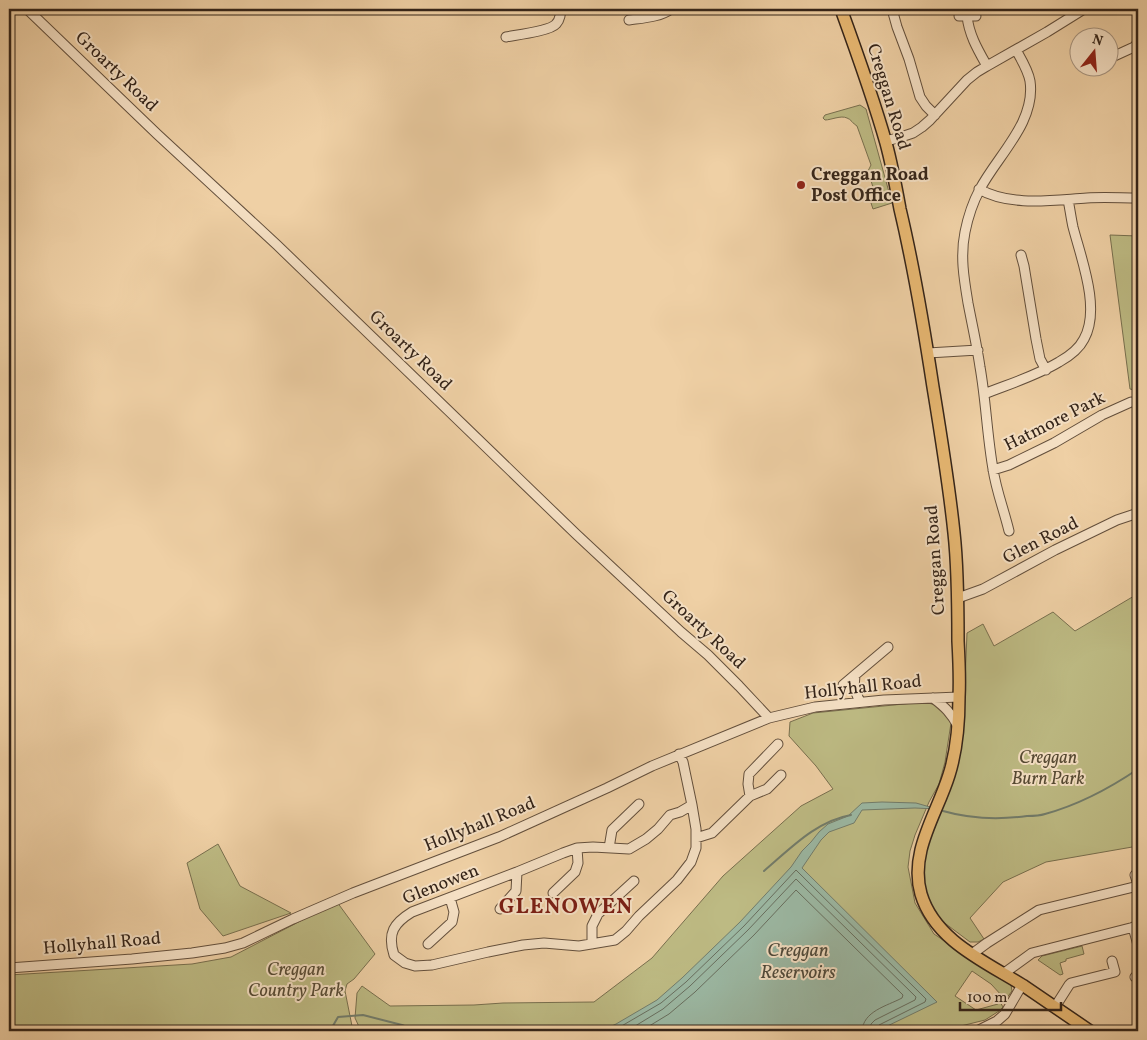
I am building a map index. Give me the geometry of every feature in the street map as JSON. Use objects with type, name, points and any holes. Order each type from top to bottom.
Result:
[{"type":"main road","name":"Creggan Road","points":[[841,9],[871,93],[892,170],[913,268],[928,353],[955,534],[958,598],[958,726],[950,771],[922,847],[919,863],[921,894],[929,913],[941,929],[958,944],[1090,1031]]},
{"type":"street","name":"Groarty Road","points":[[27,9],[277,245],[576,534],[708,655],[769,718]]},
{"type":"street","points":[[506,37],[544,29],[557,24],[561,12],[560,9]]},
{"type":"street","points":[[629,20],[654,16],[671,9]]},
{"type":"street","points":[[892,9],[896,27],[909,59],[920,97],[935,115]]},
{"type":"street","points":[[885,141],[898,138],[922,127],[967,80],[987,66],[1047,32],[1078,10]]},
{"type":"street","points":[[967,16],[972,38],[987,66]]},
{"type":"street","points":[[1120,53],[1138,44]]},
{"type":"street","name":"Hatmore Park","points":[[1009,531],[993,470],[978,350],[963,274],[962,254],[970,212],[979,189],[1020,127],[1027,110],[1030,96],[1030,80],[1016,50]]},
{"type":"street","points":[[979,189],[1004,199],[1038,201],[1138,198]]},
{"type":"street","points":[[984,394],[1046,370],[1061,361],[1076,350],[1084,340],[1089,329],[1091,299],[1072,225],[1068,200]]},
{"type":"street","points":[[1021,255],[1040,359],[1046,370]]},
{"type":"street","points":[[928,353],[978,350]]},
{"type":"street","name":"Hatmore Park","points":[[993,470],[1009,465],[1054,443],[1131,402]]},
{"type":"street","name":"Glen Road","points":[[958,598],[983,588],[1117,520],[1138,513]]},
{"type":"street","points":[[843,685],[888,647]]},
{"type":"street","points":[[855,675],[854,688],[860,702]]},
{"type":"street","name":"Hollyhall Road","points":[[9,968],[192,953],[225,948],[243,942],[353,893],[499,837],[679,754],[769,718],[815,707],[860,702],[959,697]]},
{"type":"street","points":[[933,698],[947,708],[958,726]]},
{"type":"street","points":[[750,796],[749,774],[778,744]]},
{"type":"street","name":"Glenowen","points":[[679,754],[683,762],[692,805],[696,848],[691,862],[677,880],[615,940],[579,946],[544,943],[522,945],[432,965],[415,966],[397,958],[393,952],[391,940],[394,930],[400,920],[412,912],[577,848],[629,849],[646,840],[670,815],[692,805]]},
{"type":"street","points":[[696,838],[712,834],[750,796],[767,790],[780,775]]},
{"type":"street","points":[[609,848],[612,830],[639,804]]},
{"type":"street","points":[[553,893],[574,872],[578,863],[577,848]]},
{"type":"street","points":[[500,908],[516,891],[517,872]]},
{"type":"street","points":[[972,954],[1039,910],[1138,886],[1135,875]]},
{"type":"street","points":[[592,944],[592,926],[598,914],[634,881]]},
{"type":"street","points":[[428,944],[452,922],[454,912],[450,898]]},
{"type":"street","points":[[1003,974],[1032,953],[1136,926],[1138,945]]},
{"type":"street","points":[[1055,1007],[1071,983],[1115,972],[1112,961]]},
{"type":"street","points":[[977,1031],[997,1021],[1005,1014],[1022,985]]},
{"type":"green space","points":[[860,105],[866,109],[892,203],[873,209],[871,203],[874,202],[876,197],[868,171],[871,165],[857,126],[845,117],[825,120],[823,118],[825,115]]},
{"type":"green space","points":[[1110,235],[1138,236],[1138,391],[1130,389]]},
{"type":"green space","name":"Creggan Burn Park","points":[[1134,596],[1138,603],[1138,846],[1046,862],[1003,882],[970,918],[984,939],[978,942],[970,942],[938,918],[928,899],[924,881],[925,850],[959,752],[963,730],[967,633],[983,624],[994,646],[1053,612],[1075,631]]},
{"type":"green space","points":[[924,702],[936,705],[946,713],[951,723],[945,762],[939,784],[915,835],[908,867],[915,903],[934,934],[1011,985],[1012,991],[1006,999],[1003,999],[991,984],[972,971],[955,996],[976,1010],[1000,1002],[1003,1007],[985,1020],[941,1031],[361,1031],[355,1018],[357,993],[362,986],[390,1006],[594,1002],[652,958],[723,876],[801,806],[833,789],[816,766],[789,736],[790,722],[813,713]]},
{"type":"green space","points":[[218,844],[240,886],[291,913],[223,936],[200,909],[187,863]]},
{"type":"green space","name":"Creggan Country Park","points":[[337,902],[375,954],[354,979],[347,984],[345,991],[353,1031],[9,1031],[9,975],[192,964],[231,957]]},
{"type":"green space","points":[[1082,946],[1084,954],[1066,959],[1066,961],[1060,963],[1063,974],[1060,975],[1038,960],[1042,956]]},
{"type":"water","name":"Creggan Reservoirs","points":[[862,803],[916,803],[937,809],[862,810],[854,823],[829,832],[821,840],[802,868],[937,1002],[877,1031],[601,1031],[657,1000],[682,978],[740,922],[828,824],[848,816]]},
{"type":"waterway","points":[[943,811],[985,818],[1040,815],[1070,806],[1116,783],[1138,769]]},
{"type":"waterway","points":[[764,871],[804,837],[826,823],[851,815]]},
{"type":"waterway","points":[[330,1031],[338,1017],[363,1015],[417,1031]]},
{"type":"place","name":"Creggan Road Post Office","points":[[801,185]]},
{"type":"district","name":"GLENOWEN","points":[[566,907]]}]
